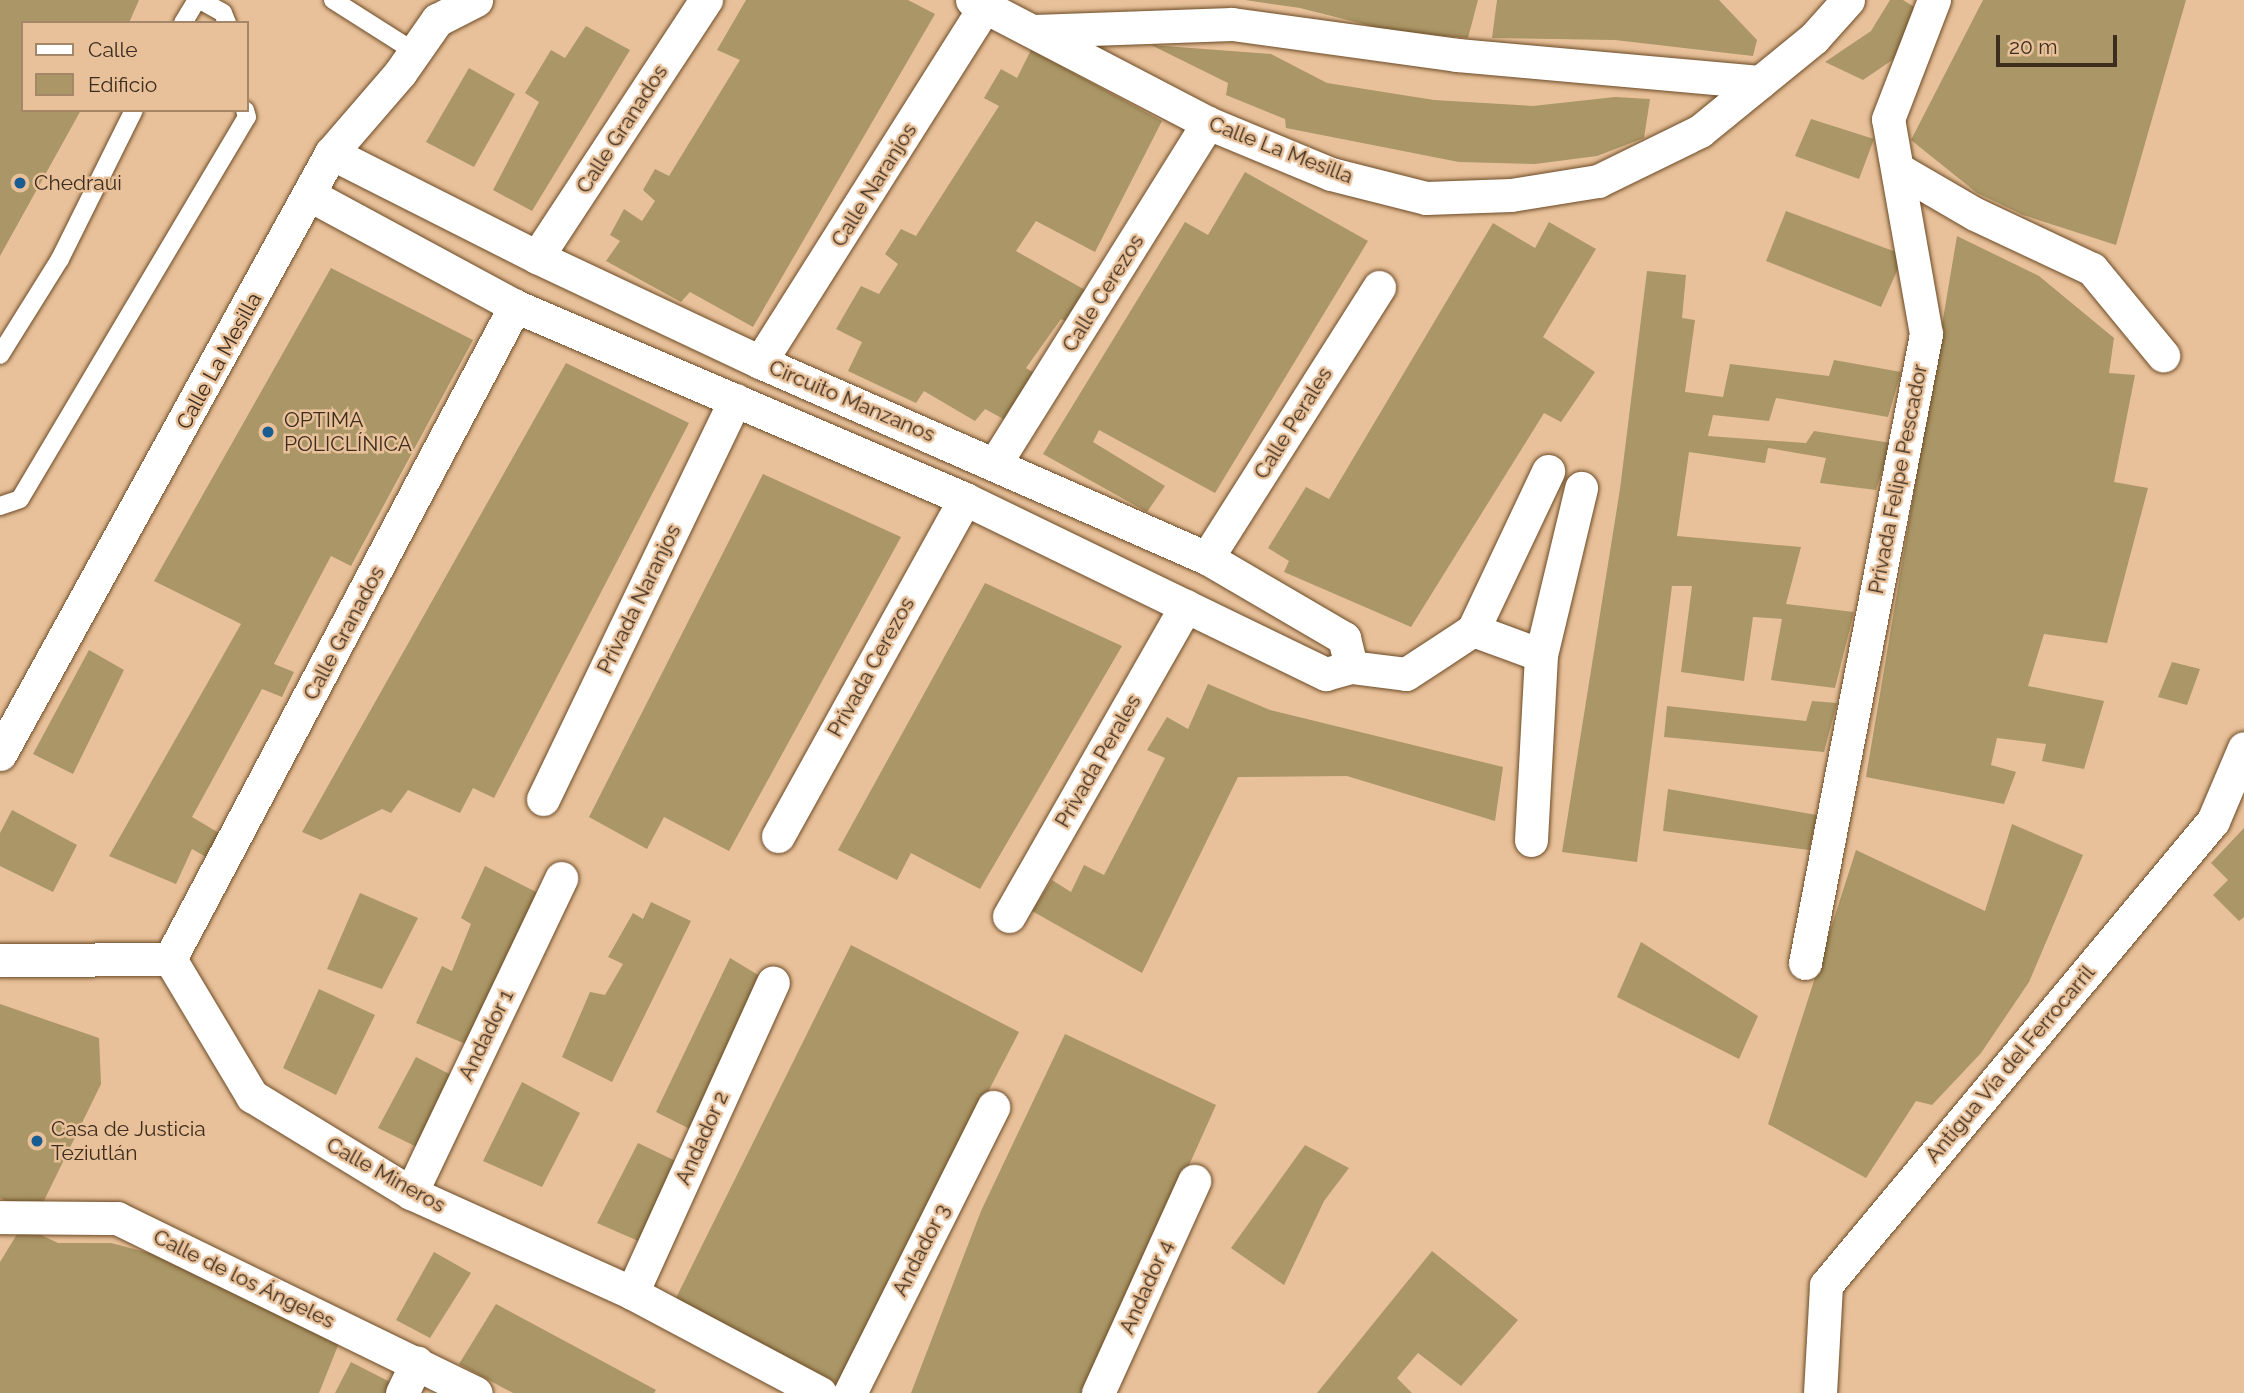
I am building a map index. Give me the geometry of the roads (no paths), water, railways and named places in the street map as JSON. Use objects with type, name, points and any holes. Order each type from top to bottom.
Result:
[{"type":"street","name":"Calle La Mesilla","points":[[0,754],[331,153],[415,52],[438,20],[476,0]]},
{"type":"street","name":"Calle Granados","points":[[537,257],[706,0]]},
{"type":"street","name":"Calle La Mesilla","points":[[978,3],[1208,123],[1332,174],[1426,198],[1511,195],[1598,181],[1700,131],[1814,38],[1848,0]]},
{"type":"street","name":"Privada Felipe Pescador","points":[[1805,963],[1926,334],[1900,171],[1888,119],[1934,0]]},
{"type":"street","name":"Calle Naranjos","points":[[760,362],[978,3]]},
{"type":"street","points":[[1032,31],[1232,24],[1457,55],[1760,82]]},
{"type":"street","name":"Calle Cerezos","points":[[996,462],[1208,123]]},
{"type":"street","name":"Circuito Manzanos","points":[[331,153],[537,257],[760,362],[996,462],[1208,558],[1344,638],[1351,667]]},
{"type":"street","points":[[1900,171],[1975,214],[2092,269],[2163,355]]},
{"type":"street","points":[[310,195],[515,306],[965,499],[1325,674],[1351,667],[1406,674],[1472,630],[1548,471]]},
{"type":"street","name":"Calle Perales","points":[[1208,558],[1379,287]]},
{"type":"street","name":"Calle Granados","points":[[170,959],[515,306]]},
{"type":"street","name":"Privada Naranjos","points":[[543,799],[735,400]]},
{"type":"street","points":[[1531,840],[1541,655],[1581,488]]},
{"type":"street","name":"Privada Cerezos","points":[[778,836],[965,499]]},
{"type":"street","name":"Privada Perales","points":[[1009,916],[1186,606]]},
{"type":"street","points":[[1472,630],[1541,655]]},
{"type":"street","name":"Antigua Vía del Ferrocarril","points":[[1820,1393],[1826,1285],[2213,821],[2244,748]]},
{"type":"street","name":"Andador 1","points":[[411,1193],[561,878]]},
{"type":"street","points":[[0,960],[170,959]]},
{"type":"street","name":"Calle Mineros","points":[[170,959],[252,1096],[411,1193],[632,1293],[820,1393]]},
{"type":"street","name":"Andador 2","points":[[632,1293],[773,982]]},
{"type":"street","name":"Andador 3","points":[[850,1393],[993,1107]]},
{"type":"street","name":"Andador 4","points":[[1098,1393],[1194,1181]]},
{"type":"street","name":"Calle de los Ángeles","points":[[0,1217],[117,1218],[476,1393]]},
{"type":"street","points":[[402,1393],[417,1362]]},
{"type":"lane","points":[[184,21],[199,0],[223,13],[226,21]]},
{"type":"lane","points":[[333,0],[415,52]]},
{"type":"lane","points":[[0,355],[60,259],[133,112]]},
{"type":"lane","points":[[0,506],[20,499],[247,117],[246,112]]},
{"type":"place","name":"Chedraui","points":[[20,183]]},
{"type":"place","name":"OPTIMA POLICLÍNICA","points":[[268,432]]},
{"type":"place","name":"Casa de Justicia Teziutlán","points":[[37,1141]]}]
